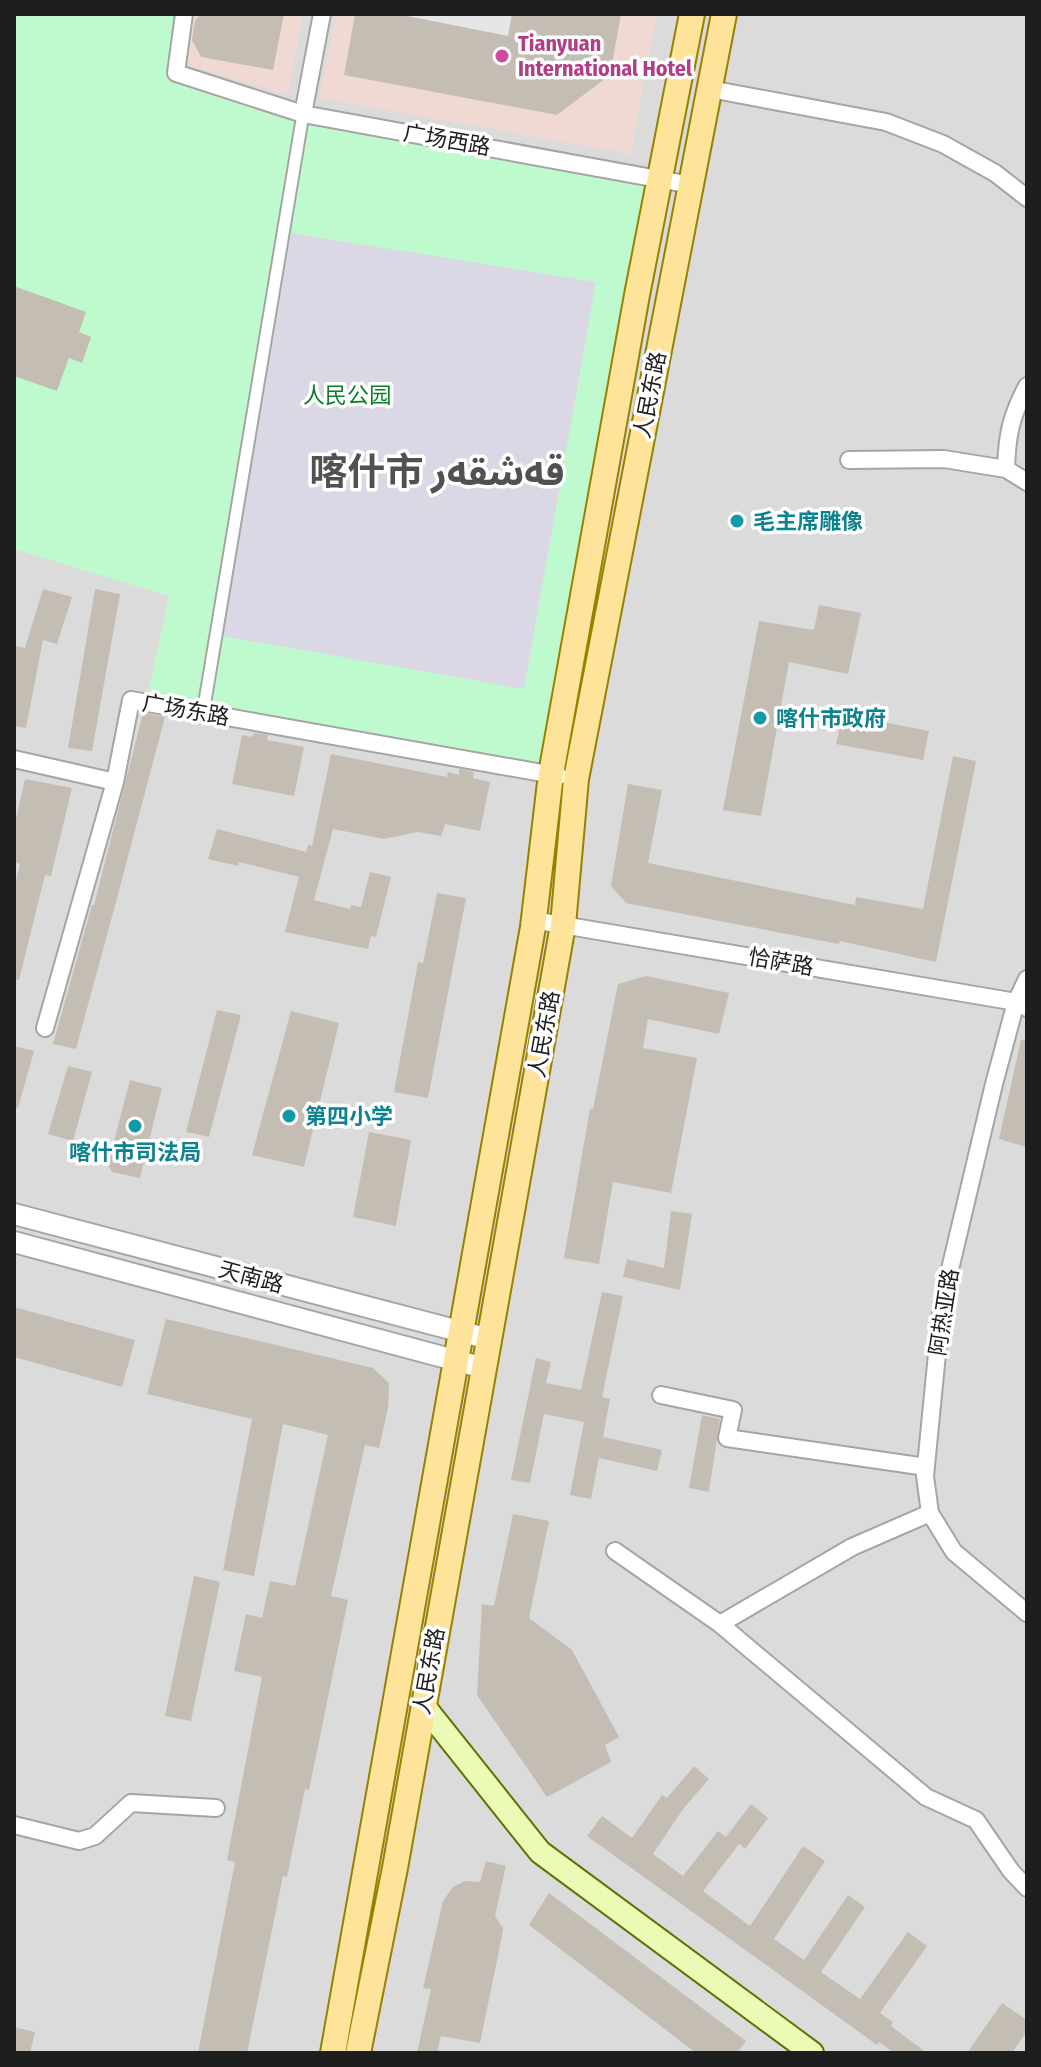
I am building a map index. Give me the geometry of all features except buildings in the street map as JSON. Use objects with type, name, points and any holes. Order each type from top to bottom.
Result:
[{"type":"main road","name":"人民东路","points":[[333,2053],[533,920],[551,774],[692,14]]},
{"type":"main road","name":"人民东路","points":[[358,2053],[395,1868],[563,925],[576,779],[724,14]]},
{"type":"main road","points":[[423,1705],[540,1852],[812,2053]]},
{"type":"street","name":"广场西路","points":[[184,14],[176,73],[303,114],[691,185]]},
{"type":"street","points":[[203,713],[322,14]]},
{"type":"street","points":[[710,89],[886,122],[943,144],[995,173],[1027,198]]},
{"type":"street","points":[[1006,469],[1012,413],[1027,386]]},
{"type":"street","points":[[849,460],[944,459],[1006,469],[1027,482]]},
{"type":"street","name":"广场东路","points":[[45,1028],[115,782],[131,700],[576,779]]},
{"type":"street","points":[[14,759],[115,782]]},
{"type":"street","name":"恰萨路","points":[[533,920],[1022,1005]]},
{"type":"street","name":"阿热亚路","points":[[1027,979],[942,1303],[926,1467],[930,1513],[954,1552],[1027,1613]]},
{"type":"street","name":"天南路","points":[[14,1214],[489,1339]]},
{"type":"street","name":"天南路","points":[[14,1242],[484,1368]]},
{"type":"street","points":[[661,1395],[733,1410],[727,1438],[926,1467]]},
{"type":"street","points":[[720,1624],[852,1547],[930,1513]]},
{"type":"street","points":[[615,1551],[720,1624],[926,1797],[976,1820],[1011,1871],[1027,1888]]},
{"type":"street","points":[[14,1825],[79,1841],[95,1836],[131,1803],[216,1808]]},
{"type":"shaded area","points":[[14,14],[1027,14],[1027,2053],[14,2053]]},
{"type":"shaded area","points":[[193,14],[303,14],[288,95],[185,64]]},
{"type":"shaded area","points":[[336,14],[657,14],[631,154],[319,98]]},
{"type":"shaded area","points":[[397,14],[512,14],[508,36]]},
{"type":"shaded area","points":[[291,233],[596,282],[524,689],[222,636]]},
{"type":"green space","name":"人民公园","points":[[14,14],[184,14],[176,72],[303,114],[660,179],[551,774],[146,702],[169,596],[14,549]]},
{"type":"place","name":"Tianyuan International Hotel","points":[[502,56]]},
{"type":"place","name":"毛主席雕像","points":[[737,521]]},
{"type":"place","name":"喀什市政府","points":[[760,718]]},
{"type":"place","name":"第四小学","points":[[289,1116]]},
{"type":"place","name":"喀什市司法局","points":[[135,1126]]},
{"type":"district","name":"喀什市 قەشقەر","points":[[437,472]]}]
